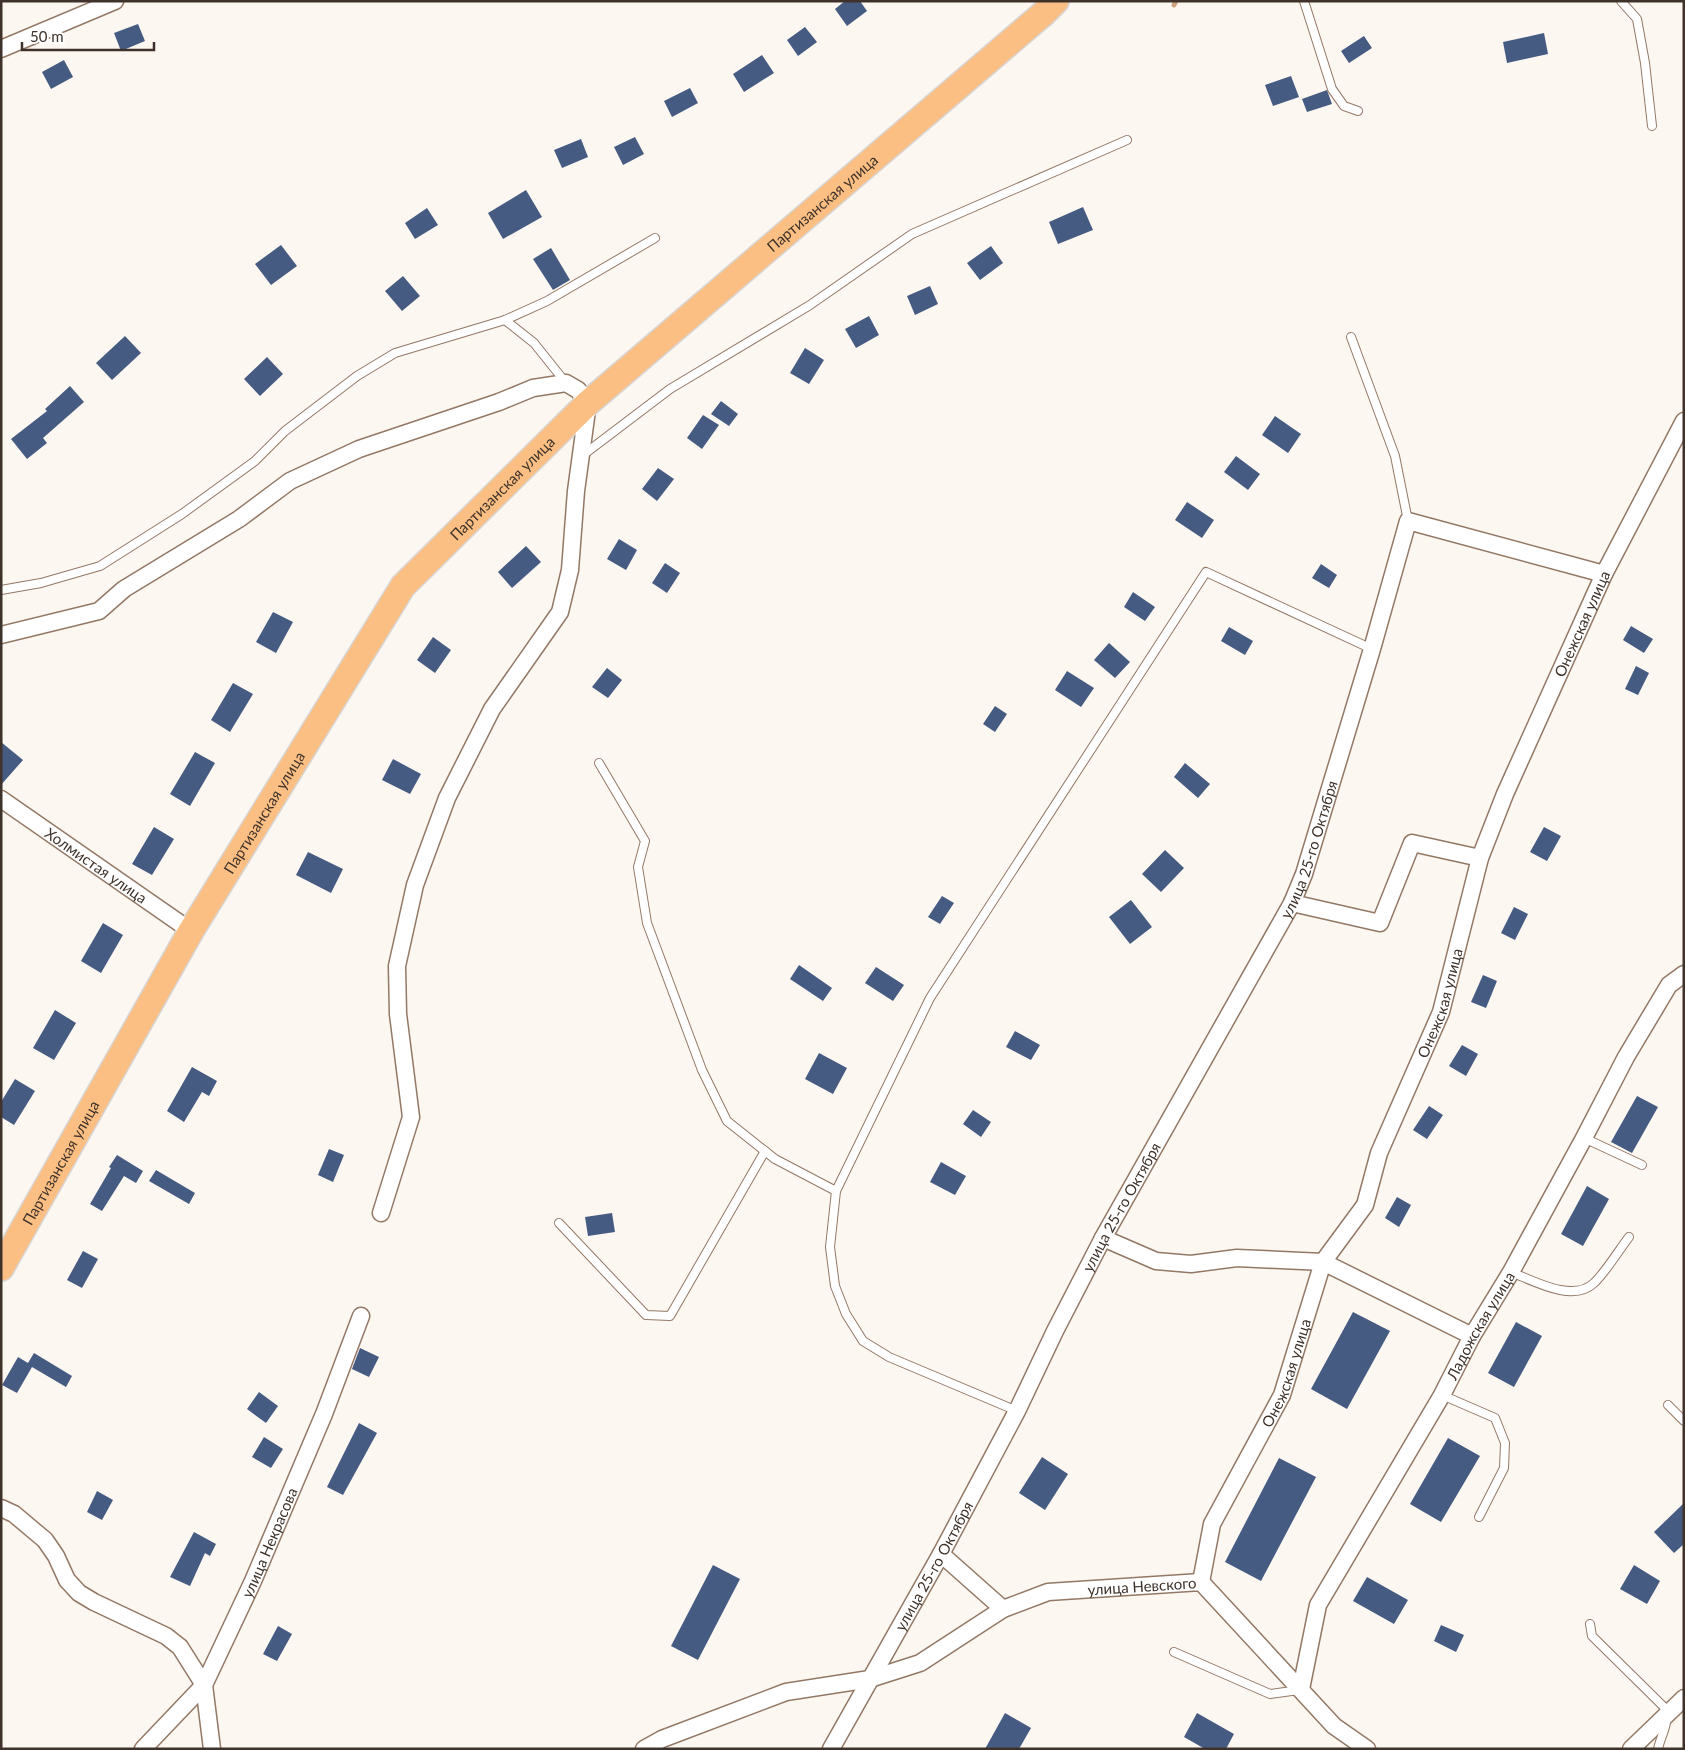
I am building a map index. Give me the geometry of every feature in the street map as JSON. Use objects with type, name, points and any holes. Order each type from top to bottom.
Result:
[{"type":"main road","name":"Партизанская улица","points":[[1,1268],[191,931],[403,586],[588,404],[1056,1]]},
{"type":"street","points":[[1,49],[115,1]]},
{"type":"street","points":[[1,634],[99,611],[124,589],[239,519],[290,481],[359,449],[499,402],[533,388],[566,383],[578,390],[588,404],[579,458],[570,570],[560,612],[492,709],[447,798],[415,885],[397,966],[398,1014],[411,1117],[381,1213]]},
{"type":"street","name":"Онежская улица","points":[[1201,1582],[1212,1524],[1282,1395],[1323,1262],[1365,1205],[1379,1153],[1441,1012],[1480,858],[1505,794],[1604,574],[1684,421]]},
{"type":"street","points":[[1408,521],[1604,574]]},
{"type":"street","name":"улица 25-го Октября","points":[[831,1749],[941,1554],[1017,1411],[1055,1331],[1103,1238],[1292,903],[1304,874],[1372,649],[1408,521]]},
{"type":"street","name":"Холмистая улица","points":[[1,799],[191,931]]},
{"type":"street","points":[[1292,903],[1380,923],[1412,843],[1480,858]]},
{"type":"street","name":"Ладожская улица","points":[[1301,1689],[1318,1605],[1442,1396],[1472,1336],[1511,1272],[1626,1057],[1669,985],[1684,974]]},
{"type":"street","points":[[1103,1238],[1156,1261],[1191,1264],[1237,1258],[1323,1262],[1472,1336]]},
{"type":"street","name":"улица Некрасова","points":[[143,1749],[204,1685],[264,1555],[324,1414],[361,1316]]},
{"type":"street","points":[[1,1508],[14,1514],[45,1540],[56,1556],[67,1580],[79,1593],[166,1636],[180,1647],[204,1685],[212,1749]]},
{"type":"street","points":[[941,1554],[1003,1609]]},
{"type":"street","name":"улица Невского","points":[[644,1749],[662,1739],[786,1692],[870,1679],[920,1662],[1003,1609],[1048,1592],[1201,1582],[1334,1726],[1367,1749]]},
{"type":"street","points":[[1630,1749],[1684,1698]]},
{"type":"lane","points":[[1304,1],[1332,89],[1344,106],[1358,111]]},
{"type":"lane","points":[[1621,1],[1637,19],[1645,63],[1652,126]]},
{"type":"lane","points":[[579,458],[670,389],[810,305],[912,234],[1127,140]]},
{"type":"lane","points":[[1,590],[41,582],[100,566],[182,514],[255,460],[285,431],[357,376],[395,353],[505,320],[546,301],[655,238]]},
{"type":"lane","points":[[505,320],[534,343],[566,383]]},
{"type":"lane","points":[[1351,337],[1395,456],[1408,521]]},
{"type":"lane","points":[[1017,1411],[889,1357],[863,1342],[846,1314],[835,1286],[830,1247],[836,1191],[930,998],[1206,572],[1372,649]]},
{"type":"lane","points":[[599,763],[645,841],[638,867],[647,924],[702,1070],[727,1121],[774,1159],[836,1191]]},
{"type":"lane","points":[[1584,1138],[1642,1165]]},
{"type":"lane","points":[[559,1223],[646,1315],[670,1316],[765,1151]]},
{"type":"lane","points":[[1511,1272],[1558,1290],[1580,1292],[1594,1284],[1629,1237]]},
{"type":"lane","points":[[1442,1396],[1495,1418],[1505,1443],[1504,1468],[1480,1517]]},
{"type":"lane","points":[[1668,1405],[1684,1421]]},
{"type":"lane","points":[[1590,1624],[1592,1636],[1664,1707],[1667,1714],[1667,1723],[1658,1749]]},
{"type":"lane","points":[[1174,1652],[1270,1694],[1301,1689]]},
{"type":"building","points":[[845,1],[860,1],[867,11],[847,26],[835,9]]},
{"type":"building","points":[[138,24],[145,41],[121,51],[114,33]]},
{"type":"building","points":[[805,27],[817,42],[798,56],[787,40]]},
{"type":"building","points":[[1544,33],[1548,54],[1507,63],[1503,42]]},
{"type":"building","points":[[1364,36],[1372,48],[1349,63],[1341,51]]},
{"type":"building","points":[[762,55],[774,73],[744,92],[733,74]]},
{"type":"building","points":[[64,60],[73,77],[51,89],[42,72]]},
{"type":"building","points":[[1291,76],[1299,97],[1273,106],[1265,85]]},
{"type":"building","points":[[690,88],[698,103],[672,117],[664,101]]},
{"type":"building","points":[[1327,90],[1332,104],[1307,112],[1302,99]]},
{"type":"building","points":[[635,137],[644,154],[623,165],[614,147]]},
{"type":"building","points":[[581,139],[588,157],[562,168],[554,150]]},
{"type":"building","points":[[526,190],[542,217],[503,239],[488,213]]},
{"type":"building","points":[[1083,207],[1093,230],[1058,244],[1049,222]]},
{"type":"building","points":[[427,208],[438,225],[415,239],[405,223]]},
{"type":"building","points":[[281,245],[297,266],[271,285],[255,264]]},
{"type":"building","points":[[991,246],[1003,263],[980,280],[967,263]]},
{"type":"building","points":[[551,248],[570,280],[553,290],[533,259]]},
{"type":"building","points":[[403,276],[420,296],[402,311],[385,291]]},
{"type":"building","points":[[930,286],[938,304],[915,315],[907,296]]},
{"type":"building","points":[[869,316],[879,335],[856,348],[845,329]]},
{"type":"building","points":[[125,336],[141,353],[112,380],[96,363]]},
{"type":"building","points":[[805,348],[824,360],[809,384],[790,373]]},
{"type":"building","points":[[267,357],[283,374],[260,396],[244,379]]},
{"type":"building","points":[[70,386],[84,402],[43,438],[47,443],[27,459],[11,439],[47,411],[45,409]]},
{"type":"building","points":[[721,401],[738,414],[729,426],[711,414]]},
{"type":"building","points":[[703,415],[719,425],[702,449],[687,438]]},
{"type":"building","points":[[1275,416],[1301,434],[1288,453],[1262,435]]},
{"type":"building","points":[[1236,456],[1260,474],[1248,490],[1224,472]]},
{"type":"building","points":[[658,468],[674,479],[657,501],[642,489]]},
{"type":"building","points":[[1187,502],[1214,520],[1202,538],[1175,520]]},
{"type":"building","points":[[619,539],[637,550],[626,570],[607,559]]},
{"type":"building","points":[[526,546],[541,562],[512,588],[498,572]]},
{"type":"building","points":[[665,563],[680,573],[667,593],[652,583]]},
{"type":"building","points":[[1321,564],[1337,575],[1329,588],[1312,578]]},
{"type":"building","points":[[1133,592],[1155,607],[1145,621],[1124,607]]},
{"type":"building","points":[[273,612],[293,622],[276,653],[256,642]]},
{"type":"building","points":[[1631,626],[1653,639],[1644,653],[1623,640]]},
{"type":"building","points":[[1229,627],[1253,641],[1245,655],[1221,641]]},
{"type":"building","points":[[433,637],[451,650],[435,673],[417,660]]},
{"type":"building","points":[[1109,643],[1130,662],[1115,678],[1094,660]]},
{"type":"building","points":[[1636,666],[1649,673],[1638,695],[1625,689]]},
{"type":"building","points":[[607,668],[622,680],[608,698],[592,687]]},
{"type":"building","points":[[1067,671],[1094,688],[1081,707],[1055,690]]},
{"type":"building","points":[[233,683],[253,694],[230,732],[211,720]]},
{"type":"building","points":[[995,706],[1007,714],[995,732],[983,724]]},
{"type":"building","points":[[1,742],[23,760],[1,785]]},
{"type":"building","points":[[195,752],[215,763],[190,806],[170,794]]},
{"type":"building","points":[[393,759],[421,774],[410,794],[382,780]]},
{"type":"building","points":[[1185,763],[1210,784],[1198,798],[1174,777]]},
{"type":"building","points":[[154,827],[174,839],[152,875],[132,864]]},
{"type":"building","points":[[1544,827],[1561,836],[1547,861],[1530,852]]},
{"type":"building","points":[[1165,850],[1184,868],[1161,892],[1142,874]]},
{"type":"building","points":[[308,852],[343,869],[331,893],[296,875]]},
{"type":"building","points":[[942,896],[954,903],[940,924],[928,917]]},
{"type":"building","points":[[1131,900],[1152,927],[1130,944],[1109,917]]},
{"type":"building","points":[[1514,907],[1528,914],[1515,940],[1501,933]]},
{"type":"building","points":[[103,923],[123,935],[101,973],[81,961]]},
{"type":"building","points":[[799,965],[832,988],[823,1001],[790,979]]},
{"type":"building","points":[[876,967],[904,985],[893,1001],[865,983]]},
{"type":"building","points":[[1483,975],[1497,981],[1486,1008],[1471,1002]]},
{"type":"building","points":[[55,1010],[76,1023],[54,1060],[33,1048]]},
{"type":"building","points":[[1015,1031],[1040,1045],[1031,1060],[1006,1047]]},
{"type":"building","points":[[1462,1045],[1478,1054],[1466,1076],[1449,1066]]},
{"type":"building","points":[[819,1053],[847,1068],[833,1094],[805,1079]]},
{"type":"building","points":[[192,1067],[217,1081],[209,1096],[202,1092],[184,1122],[167,1111]]},
{"type":"building","points":[[15,1079],[35,1091],[14,1125],[1,1117],[1,1102]]},
{"type":"building","points":[[1637,1096],[1658,1107],[1632,1153],[1611,1142]]},
{"type":"building","points":[[1429,1106],[1443,1115],[1427,1139],[1413,1130]]},
{"type":"building","points":[[973,1110],[991,1122],[981,1137],[963,1124]]},
{"type":"building","points":[[329,1149],[344,1155],[333,1182],[318,1175]]},
{"type":"building","points":[[117,1155],[143,1171],[136,1183],[124,1176],[102,1211],[90,1204]]},
{"type":"building","points":[[941,1162],[966,1176],[955,1195],[930,1182]]},
{"type":"building","points":[[156,1170],[195,1193],[189,1204],[149,1181]]},
{"type":"building","points":[[1587,1186],[1609,1199],[1583,1246],[1561,1234]]},
{"type":"building","points":[[1397,1197],[1411,1205],[1399,1227],[1385,1218]]},
{"type":"building","points":[[612,1213],[615,1232],[588,1236],[585,1217]]},
{"type":"building","points":[[83,1251],[98,1259],[82,1288],[67,1280]]},
{"type":"building","points":[[1353,1312],[1390,1331],[1347,1409],[1311,1389]]},
{"type":"building","points":[[1516,1322],[1542,1336],[1514,1387],[1488,1373]]},
{"type":"building","points":[[360,1348],[379,1357],[369,1377],[352,1369]]},
{"type":"building","points":[[34,1353],[72,1376],[66,1387],[32,1367],[17,1393],[2,1385],[18,1357],[28,1363]]},
{"type":"building","points":[[259,1392],[278,1406],[266,1423],[247,1409]]},
{"type":"building","points":[[359,1423],[377,1433],[343,1495],[327,1487]]},
{"type":"building","points":[[264,1437],[283,1449],[271,1468],[252,1457]]},
{"type":"building","points":[[1448,1438],[1480,1456],[1441,1522],[1410,1504]]},
{"type":"building","points":[[1042,1457],[1068,1474],[1045,1510],[1019,1493]]},
{"type":"building","points":[[1279,1458],[1316,1477],[1261,1581],[1225,1562]]},
{"type":"building","points":[[97,1491],[113,1500],[102,1520],[87,1512]]},
{"type":"building","points":[[1684,1503],[1684,1544],[1674,1553],[1654,1532]]},
{"type":"building","points":[[194,1532],[216,1544],[210,1556],[205,1553],[190,1586],[170,1577]]},
{"type":"building","points":[[713,1565],[740,1579],[698,1660],[671,1646]]},
{"type":"building","points":[[1634,1565],[1660,1581],[1647,1604],[1620,1589]]},
{"type":"building","points":[[1367,1577],[1408,1600],[1394,1624],[1353,1601]]},
{"type":"building","points":[[1441,1625],[1464,1635],[1456,1652],[1434,1641]]},
{"type":"building","points":[[278,1626],[292,1634],[277,1661],[263,1654]]},
{"type":"building","points":[[1005,1713],[1031,1728],[1019,1749],[985,1749]]},
{"type":"building","points":[[1197,1713],[1234,1734],[1226,1749],[1205,1749],[1184,1737]]},
{"type":"waterway","points":[[1174,5],[1176,1]]}]
